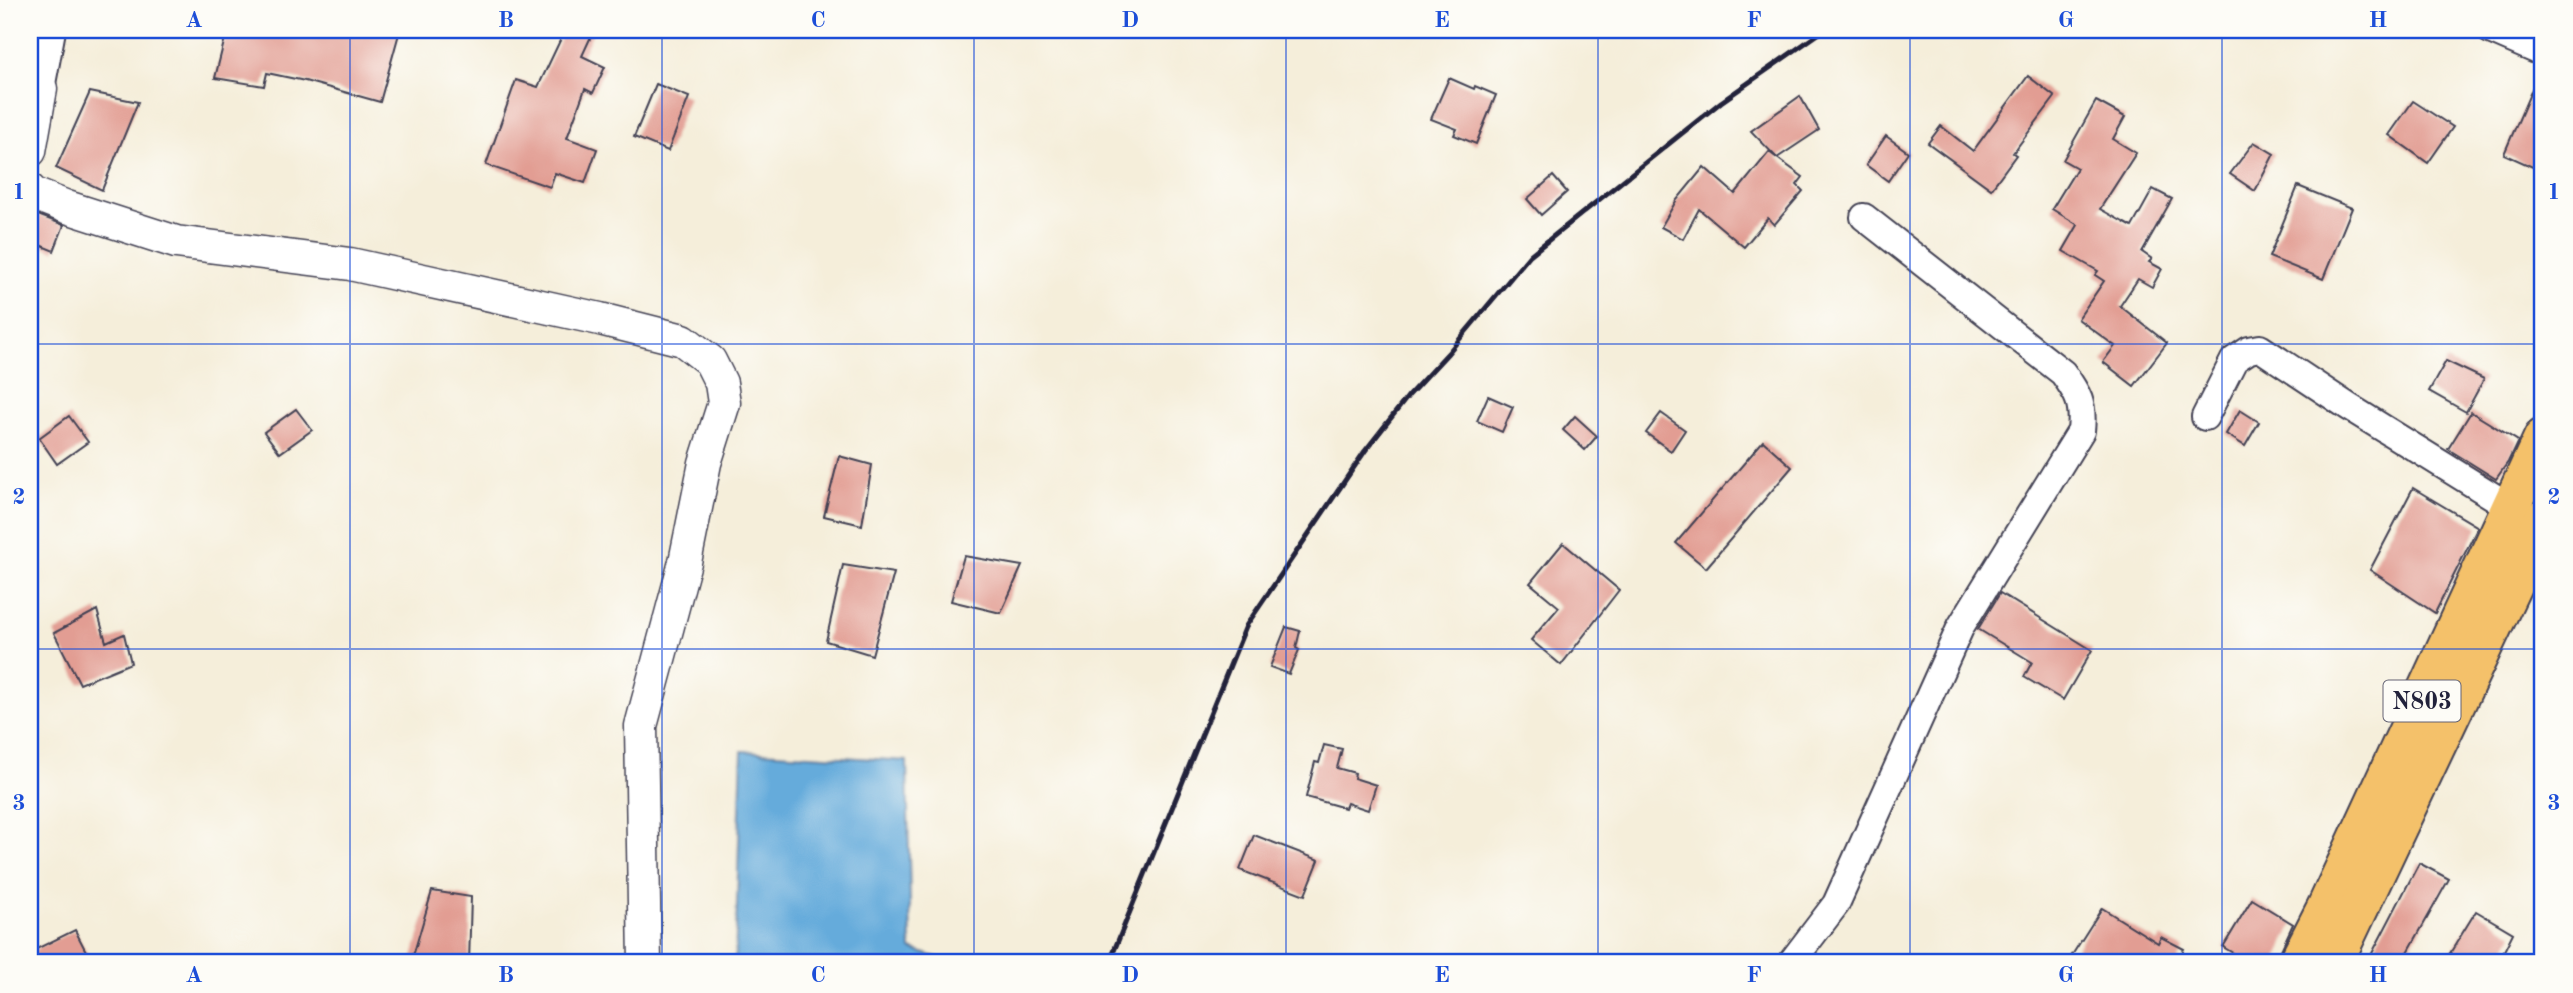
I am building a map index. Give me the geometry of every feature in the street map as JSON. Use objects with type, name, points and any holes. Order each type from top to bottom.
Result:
[{"type":"highway","name":"N803","points":[[2333,963],[2527,514],[2543,438]]},
{"type":"highway","name":"N803","points":[[2298,963],[2502,568]]},
{"type":"street","points":[[30,151],[35,82],[52,30]]},
{"type":"street","points":[[2490,30],[2543,53]]},
{"type":"street","points":[[30,190],[31,193],[66,207],[176,242],[350,264],[587,316],[683,340],[710,361],[721,383],[724,403],[705,463],[685,562],[642,726],[645,963]]},
{"type":"street","points":[[1791,963],[1836,904],[1961,626],[2081,431],[2083,412],[2078,394],[2063,373],[1864,217]]},
{"type":"street","points":[[2205,416],[2234,360],[2249,350],[2260,348],[2349,407],[2527,514]]},
{"type":"water","points":[[742,751],[907,761],[911,949],[953,963],[735,963]]},
{"type":"building","points":[[227,30],[400,30],[380,102],[267,73],[264,86],[215,78]]},
{"type":"building","points":[[565,30],[594,30],[582,56],[605,67],[593,93],[585,89],[567,138],[597,149],[585,183],[555,173],[550,187],[486,165],[516,80],[538,87]]},
{"type":"building","points":[[2541,68],[2543,155],[2537,169],[2504,154]]},
{"type":"building","points":[[2028,76],[2055,97],[2013,153],[2016,155],[1991,189],[1928,143],[1941,126],[1973,151]]},
{"type":"building","points":[[1449,78],[1496,95],[1476,144],[1454,135],[1457,129],[1431,119]]},
{"type":"building","points":[[656,84],[689,97],[668,151],[634,137]]},
{"type":"building","points":[[90,92],[138,102],[102,190],[56,168]]},
{"type":"building","points":[[1800,96],[1819,130],[1777,158],[1751,131]]},
{"type":"building","points":[[2096,101],[2125,117],[2113,139],[2136,153],[2100,209],[2132,227],[2153,189],[2172,199],[2142,252],[2152,259],[2149,262],[2162,269],[2152,287],[2138,279],[2120,306],[2167,343],[2134,386],[2103,362],[2115,346],[2078,319],[2104,281],[2095,275],[2098,271],[2063,251],[2078,225],[2052,209],[2077,168],[2063,160]]},
{"type":"building","points":[[2413,101],[2453,127],[2428,163],[2389,135]]},
{"type":"building","points":[[1886,136],[1908,152],[1888,181],[1866,165]]},
{"type":"building","points":[[2254,142],[2274,154],[2255,191],[2230,174]]},
{"type":"building","points":[[1769,152],[1803,177],[1797,185],[1803,191],[1774,225],[1768,218],[1744,247],[1699,209],[1683,239],[1661,227],[1676,201],[1704,167],[1735,194]]},
{"type":"building","points":[[1553,176],[1567,192],[1541,215],[1527,199]]},
{"type":"building","points":[[2298,186],[2352,208],[2323,279],[2269,257]]},
{"type":"building","points":[[30,212],[64,225],[54,251],[30,241]]},
{"type":"building","points":[[2446,361],[2484,379],[2466,412],[2429,391]]},
{"type":"building","points":[[1488,396],[1513,407],[1502,432],[1477,421]]},
{"type":"building","points":[[296,409],[312,430],[280,453],[264,432]]},
{"type":"building","points":[[2240,410],[2259,422],[2245,446],[2226,434]]},
{"type":"building","points":[[2471,412],[2518,441],[2496,479],[2448,449]]},
{"type":"building","points":[[1661,413],[1685,430],[1671,451],[1646,433]]},
{"type":"building","points":[[69,416],[88,442],[57,464],[39,438]]},
{"type":"building","points":[[1575,416],[1597,436],[1585,450],[1563,430]]},
{"type":"building","points":[[1763,441],[1792,467],[1706,568],[1676,543]]},
{"type":"building","points":[[839,456],[872,465],[862,525],[824,516]]},
{"type":"building","points":[[2413,488],[2478,527],[2435,613],[2370,570]]},
{"type":"building","points":[[1563,543],[1619,590],[1561,665],[1531,640],[1559,607],[1530,583]]},
{"type":"building","points":[[964,556],[1022,566],[1001,613],[951,601]]},
{"type":"building","points":[[843,565],[894,573],[872,655],[826,641]]},
{"type":"building","points":[[2000,593],[2092,650],[2063,700],[2024,677],[2032,662],[1978,629]]},
{"type":"building","points":[[97,610],[106,642],[124,634],[131,663],[80,684],[54,633]]},
{"type":"building","points":[[1286,627],[1300,631],[1296,648],[1299,650],[1289,674],[1270,667]]},
{"type":"building","points":[[1324,745],[1342,749],[1337,768],[1355,773],[1354,778],[1376,785],[1368,810],[1347,803],[1345,808],[1306,797],[1315,762],[1319,763]]},
{"type":"building","points":[[1254,835],[1319,860],[1305,895],[1240,870]]},
{"type":"building","points":[[2419,863],[2449,879],[2402,963],[2367,963]]},
{"type":"building","points":[[432,891],[471,897],[469,963],[411,963]]},
{"type":"building","points":[[2252,899],[2293,924],[2275,963],[2250,963],[2223,947]]},
{"type":"building","points":[[2102,908],[2158,943],[2161,937],[2184,949],[2176,963],[2067,963]]},
{"type":"building","points":[[2476,911],[2513,933],[2498,963],[2444,963]]},
{"type":"building","points":[[75,930],[92,963],[30,963],[30,952]]},
{"type":"railway","points":[[1109,963],[1246,626],[1365,451],[1409,395],[1530,255],[1721,102],[1824,30]]}]
